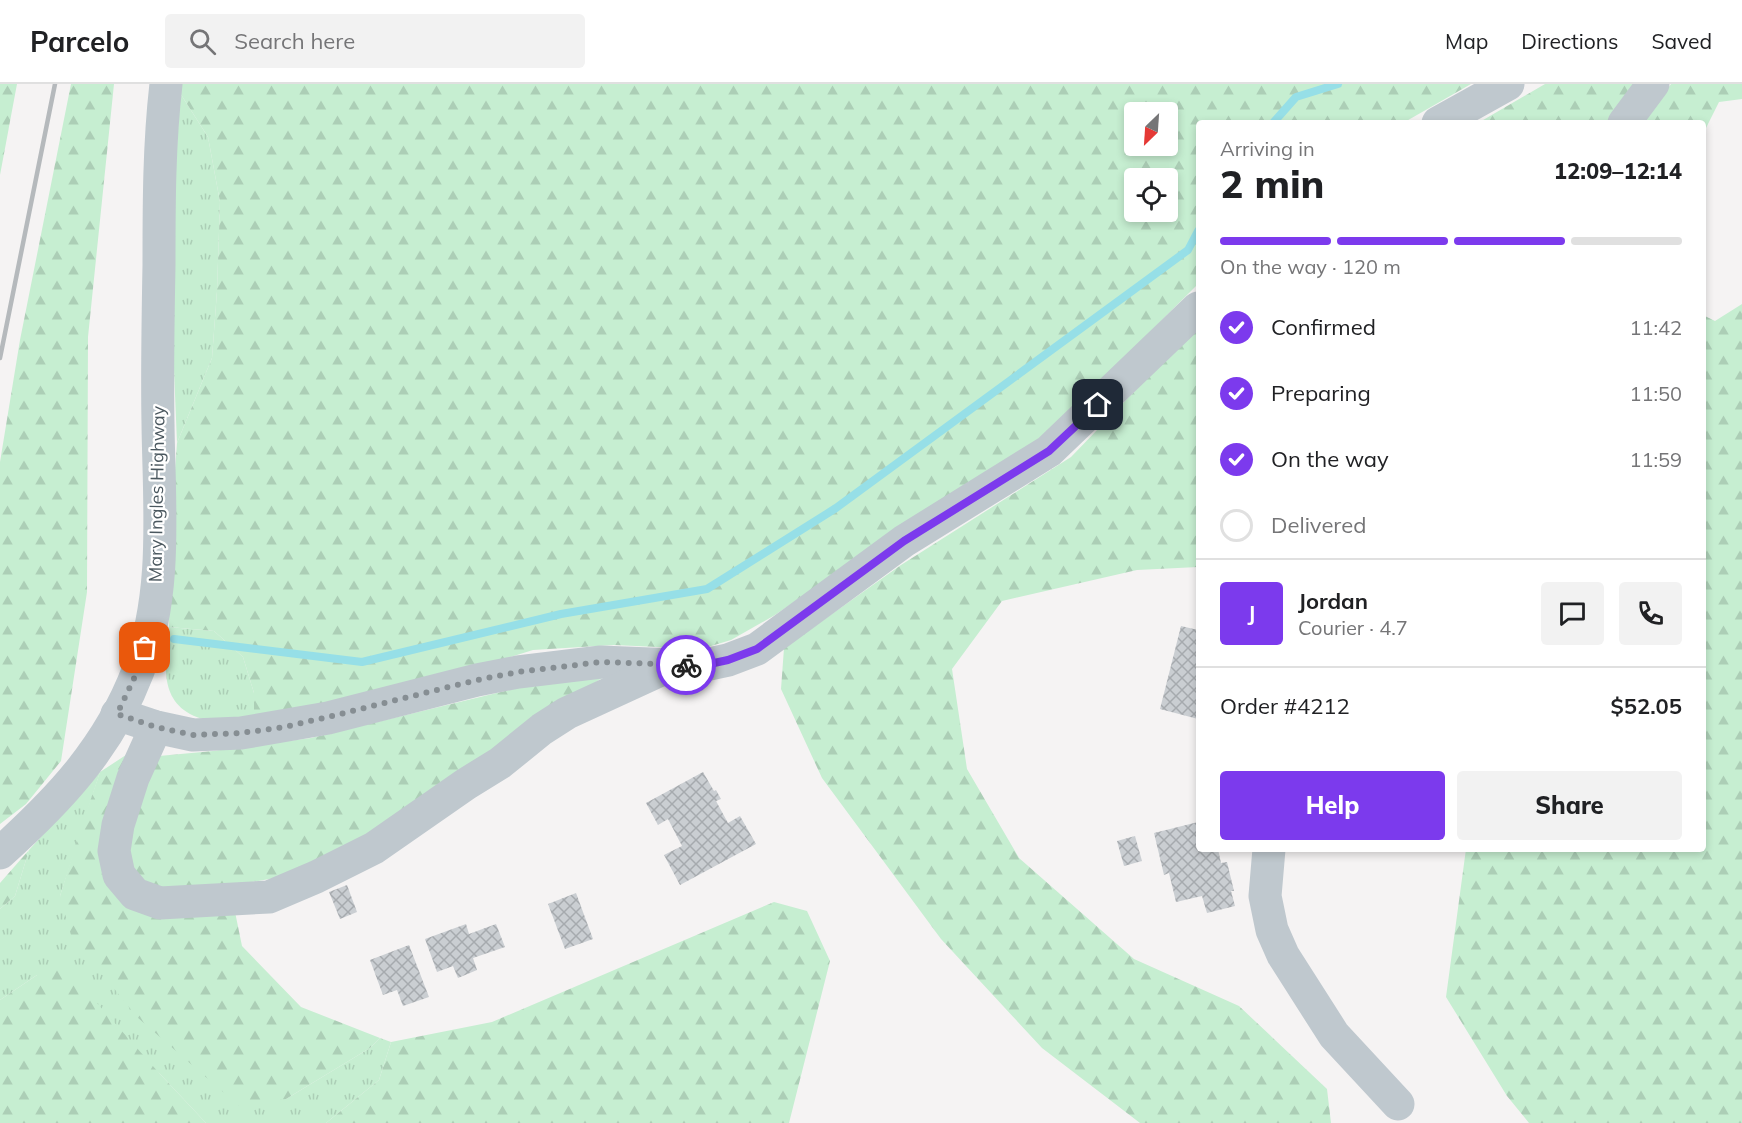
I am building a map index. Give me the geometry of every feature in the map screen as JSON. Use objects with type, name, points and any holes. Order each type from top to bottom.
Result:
[{"type":"street","name":"Mary Ingles Highway","points":[[0,853],[43,814],[75,780],[109,731],[138,670],[153,618],[160,549],[159,245],[161,146],[166,84]]},
{"type":"street","points":[[1443,120],[1508,84]]},
{"type":"street","points":[[1626,120],[1653,84]]},
{"type":"street","points":[[117,714],[156,727],[193,735],[241,733],[284,727],[518,672],[601,662],[700,666],[728,660],[757,649],[904,541],[1049,451],[1196,311]]},
{"type":"street","points":[[156,727],[133,778],[118,825],[114,851],[119,875],[135,894],[160,903],[269,897],[374,848],[500,763],[542,729],[567,713],[671,665]]},
{"type":"street","points":[[1269,852],[1265,896],[1272,930],[1283,956],[1334,1035],[1398,1104]]},
{"type":"green space","points":[[0,84],[17,84],[0,175]]},
{"type":"green space","points":[[71,84],[114,84],[88,337],[87,592],[61,761],[26,804],[0,824],[0,462],[20,340]]},
{"type":"green space","points":[[182,84],[1471,84],[1408,120],[1196,120],[1196,286],[1072,410],[1022,453],[903,527],[775,615],[731,640],[701,649],[614,645],[533,650],[429,682],[254,719],[254,693],[243,657],[214,631],[169,627],[168,567],[177,443],[212,358],[220,202],[208,137],[180,93]]},
{"type":"green space","points":[[1545,84],[1639,84],[1609,120],[1483,120]]},
{"type":"green space","points":[[1671,84],[1742,84],[1742,99],[1719,102],[1706,128],[1706,120],[1645,120]]},
{"type":"green space","points":[[180,93],[208,137],[220,202],[212,358],[177,443],[170,272]]},
{"type":"green space","points":[[1742,304],[1742,1123],[1529,1123],[1507,1096],[1446,997],[1466,852],[1706,852],[1706,316],[1715,321]]},
{"type":"green space","points":[[1196,331],[1196,567],[1137,570],[1002,601],[952,669],[967,769],[1019,858],[1134,959],[1239,1006],[1327,1089],[1331,1123],[1140,1123],[1042,1048],[941,939],[822,778],[781,689],[784,648],[901,565],[1071,457]]},
{"type":"green space","points":[[169,627],[214,631],[243,657],[254,693],[254,719],[211,721],[190,714],[179,706],[172,695],[166,671]]},
{"type":"green space","points":[[608,674],[348,847],[286,876],[230,886],[168,889],[141,880],[124,858],[128,823],[159,756],[311,738],[559,678]]},
{"type":"green space","points":[[129,753],[108,877],[234,907],[242,946],[301,1007],[380,1038],[370,1048],[286,1099],[239,1106],[137,1017],[71,935],[60,896],[100,772]]},
{"type":"green space","points":[[100,772],[60,896],[286,1099],[370,1048],[380,1038],[391,1042],[379,1080],[326,1123],[206,1123],[160,1074],[37,975],[0,1000],[0,909],[15,896],[29,850]]},
{"type":"green space","points":[[29,850],[15,896],[0,909],[0,883]]},
{"type":"green space","points":[[774,902],[807,911],[830,961],[789,1123],[326,1123],[379,1080],[391,1042],[492,1022]]},
{"type":"green space","points":[[64,966],[206,1123],[0,1123],[0,1000],[37,975]]},
{"type":"building","points":[[1181,626],[1196,630],[1196,718],[1160,709]]},
{"type":"building","points":[[703,772],[721,799],[716,801],[728,823],[740,816],[756,844],[680,885],[664,855],[682,846],[668,819],[658,825],[646,803]]},
{"type":"building","points":[[1196,822],[1196,852],[1219,852],[1221,863],[1227,862],[1235,906],[1207,913],[1202,896],[1176,902],[1169,873],[1164,875],[1154,833]]},
{"type":"building","points":[[1135,836],[1142,861],[1124,866],[1117,841]]},
{"type":"building","points":[[347,885],[357,912],[340,919],[329,892]]},
{"type":"building","points":[[576,893],[593,939],[565,949],[548,904]]},
{"type":"building","points":[[466,924],[469,934],[496,924],[505,947],[473,958],[477,970],[458,978],[453,966],[437,972],[425,939]]},
{"type":"building","points":[[409,945],[429,997],[403,1006],[397,990],[383,995],[370,960]]},
{"type":"waterway","points":[[1276,120],[1296,97],[1338,84]]},
{"type":"waterway","points":[[174,639],[362,662],[561,614],[707,589],[836,508],[1188,250],[1196,235]]},
{"type":"railway","points":[[0,358],[55,84]]},
{"type":"way so far","points":[[145,648],[138,670],[117,714],[156,727],[193,735],[241,733],[284,727],[477,680],[548,667],[601,662],[686,665]]},
{"type":"route","points":[[686,665],[700,666],[728,660],[757,649],[904,541],[1049,451],[1098,405]]}]
